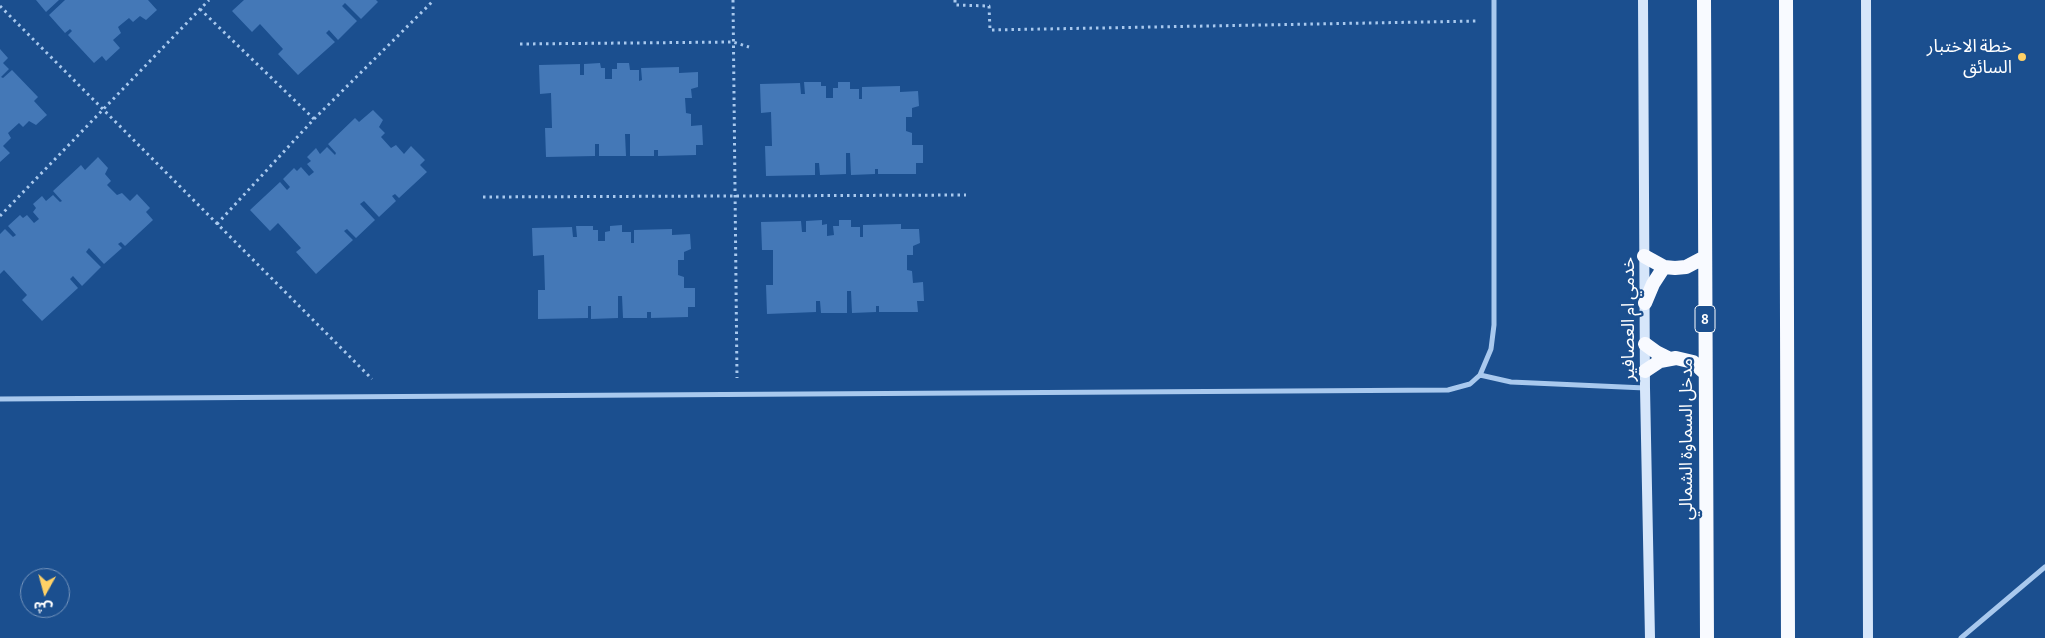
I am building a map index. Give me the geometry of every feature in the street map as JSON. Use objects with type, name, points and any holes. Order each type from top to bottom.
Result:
[{"type":"highway","name":"مدخل السماوة الشمالي","points":[[1704,0],[1707,638]]},
{"type":"highway","points":[[1786,0],[1788,638]]},
{"type":"highway","points":[[1644,256],[1664,267],[1686,267],[1705,257]]},
{"type":"highway","points":[[1645,303],[1653,284],[1664,267]]},
{"type":"highway","points":[[1645,344],[1668,358]]},
{"type":"highway","points":[[1646,371],[1652,365],[1668,358],[1676,358],[1693,362],[1706,373]]},
{"type":"main road","name":"خدمي ام العصافير","points":[[1643,0],[1644,256],[1650,638]]},
{"type":"main road","points":[[1866,0],[1868,638]]},
{"type":"street","points":[[0,399],[1448,390],[1470,384],[1480,375],[1491,349],[1494,325],[1494,0]]},
{"type":"street","points":[[1480,375],[1511,382],[1646,388]]},
{"type":"street","points":[[1961,638],[2045,567]]},
{"type":"path","points":[[0,216],[209,0]]},
{"type":"path","points":[[217,224],[314,119],[434,0]]},
{"type":"path","points":[[733,0],[737,394]]},
{"type":"path","points":[[955,0],[955,5],[990,6],[990,30],[1494,21]]},
{"type":"path","points":[[0,6],[389,396]]},
{"type":"path","points":[[200,9],[314,119]]},
{"type":"path","points":[[520,44],[733,42],[749,47]]},
{"type":"path","points":[[483,197],[966,195]]},
{"type":"building","points":[[36,0],[59,0],[46,12]]},
{"type":"building","points":[[65,0],[148,0],[157,10],[146,20],[140,16],[133,22],[129,18],[118,27],[121,33],[113,40],[120,48],[106,61],[102,56],[94,63],[68,35],[72,31],[70,29],[65,33],[49,15]]},
{"type":"building","points":[[244,0],[376,0],[378,2],[361,19],[345,3],[342,6],[357,21],[338,40],[329,30],[326,33],[335,42],[298,75],[278,54],[283,49],[260,24],[252,32],[232,11]]},
{"type":"building","points":[[0,49],[8,58],[3,63],[9,69],[1,77],[3,78],[12,70],[38,97],[34,101],[47,115],[36,125],[29,121],[23,127],[19,123],[8,133],[11,138],[3,146],[10,153],[0,162]]},
{"type":"building","points":[[600,63],[601,68],[605,68],[605,79],[612,79],[612,69],[617,69],[617,63],[629,63],[630,70],[639,70],[639,81],[642,80],[641,68],[679,67],[679,73],[698,72],[698,87],[691,89],[692,98],[685,98],[686,113],[691,114],[691,126],[702,125],[703,145],[696,145],[696,155],[658,156],[658,150],[654,150],[654,156],[630,156],[630,134],[625,134],[626,156],[599,156],[599,144],[595,144],[595,156],[546,157],[545,128],[552,128],[551,93],[540,94],[539,65],[580,64],[580,75],[584,75],[584,64]]},
{"type":"building","points":[[804,82],[821,82],[821,86],[826,86],[826,98],[833,98],[833,88],[838,88],[838,82],[850,82],[850,89],[859,89],[859,99],[862,99],[862,87],[900,86],[900,92],[918,91],[919,106],[912,108],[912,117],[906,117],[906,131],[912,133],[912,145],[923,145],[923,163],[916,163],[916,174],[878,174],[878,169],[875,169],[875,174],[851,175],[850,153],[846,153],[846,174],[820,175],[819,163],[815,163],[815,175],[766,176],[765,146],[772,146],[771,112],[761,113],[760,84],[800,83],[801,94],[805,94]]},
{"type":"building","points":[[373,110],[383,120],[379,127],[385,133],[381,137],[391,148],[396,145],[404,154],[411,146],[425,160],[420,165],[427,172],[399,198],[395,194],[392,196],[396,201],[379,217],[364,201],[360,204],[375,220],[356,238],[347,229],[344,231],[353,240],[316,274],[296,252],[301,248],[278,223],[270,231],[250,210],[280,182],[287,190],[290,187],[283,179],[294,168],[297,171],[301,167],[309,176],[314,172],[307,164],[311,161],[307,157],[316,148],[320,154],[327,147],[335,155],[336,153],[328,144],[355,118],[359,122]]},
{"type":"building","points":[[98,157],[108,168],[105,174],[111,181],[107,185],[117,195],[122,193],[130,201],[137,194],[150,208],[146,212],[153,220],[125,246],[121,242],[118,244],[122,248],[104,264],[89,248],[86,252],[101,267],[82,286],[73,276],[70,279],[78,288],[42,321],[22,300],[27,295],[4,270],[0,274],[0,234],[5,229],[13,237],[16,235],[8,226],[20,215],[23,218],[27,215],[34,223],[39,219],[33,212],[36,208],[33,204],[42,196],[46,201],[53,195],[60,202],[62,201],[53,191],[81,165],[85,170]]},
{"type":"building","points":[[822,220],[822,225],[827,224],[827,236],[834,235],[833,226],[839,226],[839,220],[851,220],[851,227],[860,227],[860,237],[863,237],[863,225],[901,224],[901,229],[919,229],[920,243],[913,246],[913,255],[907,255],[907,270],[912,271],[913,283],[923,282],[924,301],[917,301],[918,312],[879,312],[879,306],[876,306],[876,312],[852,313],[851,291],[847,291],[847,313],[821,313],[820,301],[816,301],[816,312],[767,314],[766,285],[773,285],[773,250],[762,250],[761,222],[801,221],[802,232],[806,232],[806,221]]},
{"type":"building","points":[[622,225],[622,232],[631,232],[631,243],[634,243],[634,230],[672,229],[672,235],[690,234],[691,249],[684,252],[684,260],[678,260],[678,275],[684,277],[684,288],[695,288],[695,307],[688,307],[688,317],[651,318],[651,312],[647,312],[647,318],[623,318],[622,296],[618,296],[618,318],[591,319],[591,306],[588,306],[588,318],[538,319],[538,290],[545,290],[544,255],[533,256],[532,228],[572,227],[573,237],[577,237],[576,226],[593,226],[593,230],[598,230],[598,241],[605,241],[605,232],[610,231],[610,226]]},
{"type":"place","name":"خطة الاختبار السائق","points":[[2022,57]]}]
